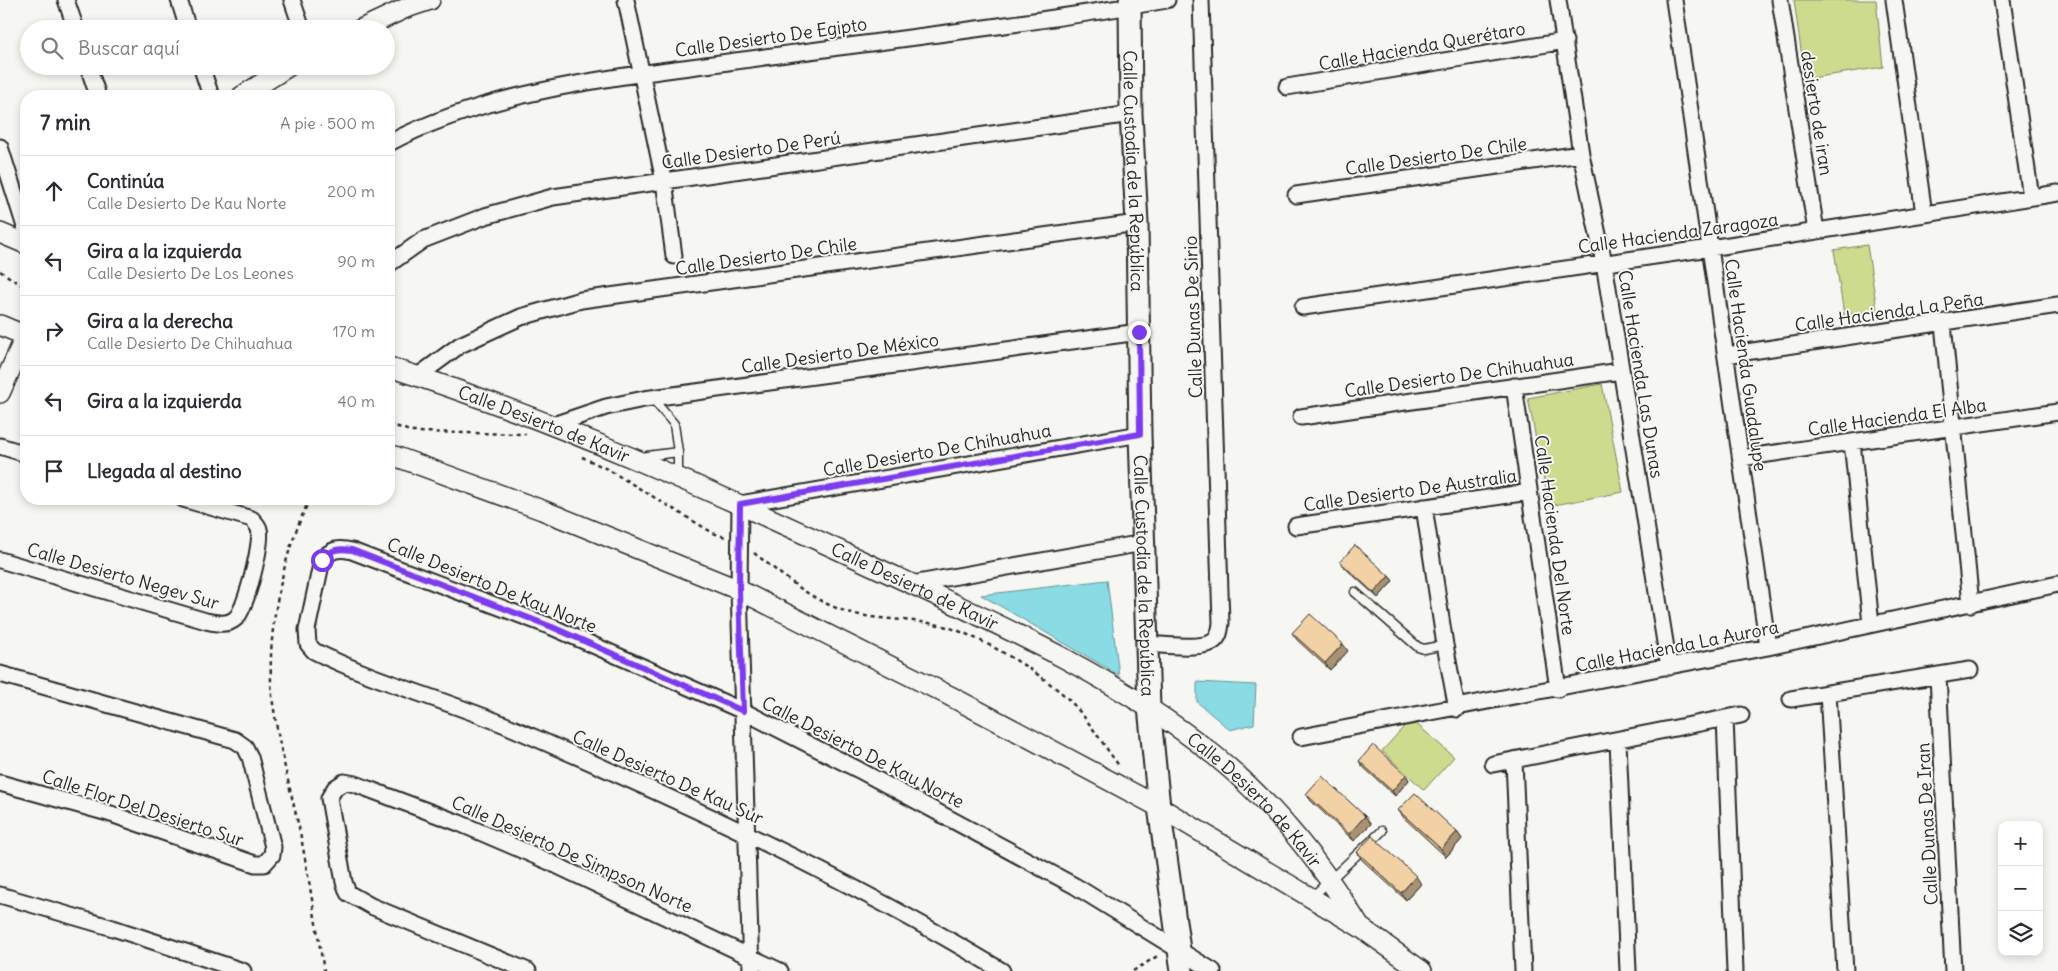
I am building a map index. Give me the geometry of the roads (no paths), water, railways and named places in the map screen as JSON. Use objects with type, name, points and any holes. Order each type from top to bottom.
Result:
[{"type":"main road","name":"Calle Custodia de la República","points":[[1130,3],[1131,114],[1137,223],[1140,434],[1149,707],[1173,945],[1182,971]]},
{"type":"street","points":[[66,0],[73,20]]},
{"type":"street","points":[[179,0],[185,20]]},
{"type":"street","points":[[292,0],[299,20]]},
{"type":"street","points":[[376,20],[404,4],[430,0]]},
{"type":"street","points":[[626,0],[664,181],[674,256]]},
{"type":"street","name":"Calle Desierto De Egipto","points":[[395,139],[424,124],[542,90],[1130,3],[1167,0]]},
{"type":"street","name":"Calle Dunas De Sirio","points":[[1147,644],[1204,646],[1214,641],[1220,633],[1202,0]]},
{"type":"street","name":"Calle Hacienda Las Dunas","points":[[1558,0],[1581,154],[1604,263],[1669,666]]},
{"type":"street","name":"Calle Hacienda Guadalupe","points":[[1674,0],[1768,647]]},
{"type":"street","name":"desierto de iran","points":[[1780,0],[1816,231]]},
{"type":"street","points":[[1894,0],[1924,214]]},
{"type":"street","points":[[2002,0],[2031,197]]},
{"type":"street","name":"Calle Hacienda Querétaro","points":[[1286,87],[1564,41]]},
{"type":"street","points":[[91,75],[96,90]]},
{"type":"street","points":[[204,75],[208,90]]},
{"type":"street","points":[[251,90],[275,75]]},
{"type":"street","name":"Calle Desierto De Perú","points":[[395,260],[423,240],[485,216],[553,197],[1131,114]]},
{"type":"street","points":[[0,146],[20,211]]},
{"type":"street","name":"Calle Desierto De Chile","points":[[1296,196],[1581,154]]},
{"type":"street","name":"Calle Hacienda Zaragoza","points":[[1303,307],[1710,248],[2058,193]]},
{"type":"street","name":"Calle Desierto De Chile","points":[[418,376],[460,344],[521,317],[581,300],[1137,223]]},
{"type":"street","points":[[0,233],[20,241]]},
{"type":"street","name":"Calle Hacienda La Peña","points":[[1726,355],[1944,324],[2058,305]]},
{"type":"street","points":[[1944,324],[1971,604]]},
{"type":"street","points":[[0,325],[20,333]]},
{"type":"street","name":"Calle Desierto De México","points":[[550,426],[606,407],[651,398],[1139,332]]},
{"type":"street","points":[[0,394],[20,349]]},
{"type":"street","name":"Calle Desierto de Kavir","points":[[395,369],[550,426],[740,504],[1052,652],[1149,707],[1232,770],[1270,808],[1330,878],[1360,927]]},
{"type":"street","name":"Calle Desierto De Chihuahua","points":[[1301,417],[1621,371]]},
{"type":"street","name":"Calle Hacienda Del Norte","points":[[1514,386],[1558,689]]},
{"type":"street","name":"Calle Hacienda El Alba","points":[[1741,458],[2058,412]]},
{"type":"street","name":"Calle Desierto De Chihuahua","points":[[740,504],[1140,434]]},
{"type":"street","points":[[1852,442],[1871,624]]},
{"type":"street","points":[[0,446],[20,452]]},
{"type":"street","name":"Calle Desierto de Kavir","points":[[395,456],[542,510],[739,590],[950,696],[1159,807],[1360,927],[1422,971]]},
{"type":"street","name":"Calle Desierto De Australia","points":[[1296,526],[1529,492]]},
{"type":"street","points":[[740,504],[739,590],[752,971]]},
{"type":"street","name":"Calle Desierto Negev Sur","points":[[0,560],[206,621],[222,624],[236,619],[244,607],[260,539],[259,527],[252,520],[203,505]]},
{"type":"street","points":[[1424,507],[1445,645],[1457,709]]},
{"type":"street","points":[[912,584],[1143,543]]},
{"type":"street","name":"Calle Desierto De Kau Sur","points":[[339,548],[328,552],[322,560],[307,630],[308,644],[314,652],[508,726],[748,833],[881,900],[1002,971]]},
{"type":"street","name":"Calle Desierto De Kau Norte","points":[[339,548],[352,550],[552,627],[743,711],[971,829],[1075,886],[1213,971]]},
{"type":"street","name":"Calle Hacienda La Aurora","points":[[1301,737],[1457,709],[1768,647],[2058,584]]},
{"type":"street","points":[[1791,699],[1970,670]]},
{"type":"street","name":"Calle Flor Del Desierto Sur","points":[[0,674],[235,740],[245,747],[253,766],[273,847],[272,855],[264,864],[255,864],[108,814],[0,783]]},
{"type":"street","name":"Calle Dunas De Iran","points":[[1938,676],[1953,971]]},
{"type":"street","points":[[1828,693],[1845,971]]},
{"type":"street","points":[[1493,764],[1618,741],[1741,715]]},
{"type":"street","points":[[1725,718],[1735,971]]},
{"type":"street","points":[[1618,741],[1628,971]]},
{"type":"street","points":[[1514,760],[1523,971]]},
{"type":"street","name":"Calle Desierto De Simpson Norte","points":[[528,971],[371,906],[348,892],[344,882],[329,798],[335,788],[344,782],[355,784],[468,826],[545,860],[780,971]]},
{"type":"street","points":[[0,894],[113,928],[243,971]]},
{"type":"lane","points":[[651,398],[674,424],[678,452],[678,478]]},
{"type":"lane","points":[[639,462],[647,456],[678,452]]},
{"type":"lane","points":[[1355,592],[1418,647],[1424,649],[1445,645]]},
{"type":"lane","points":[[1311,898],[1330,878],[1382,831]]},
{"type":"water","points":[[1107,580],[1119,675],[981,595]]},
{"type":"water","points":[[1197,682],[1256,685],[1254,724],[1230,730],[1197,702]]}]
